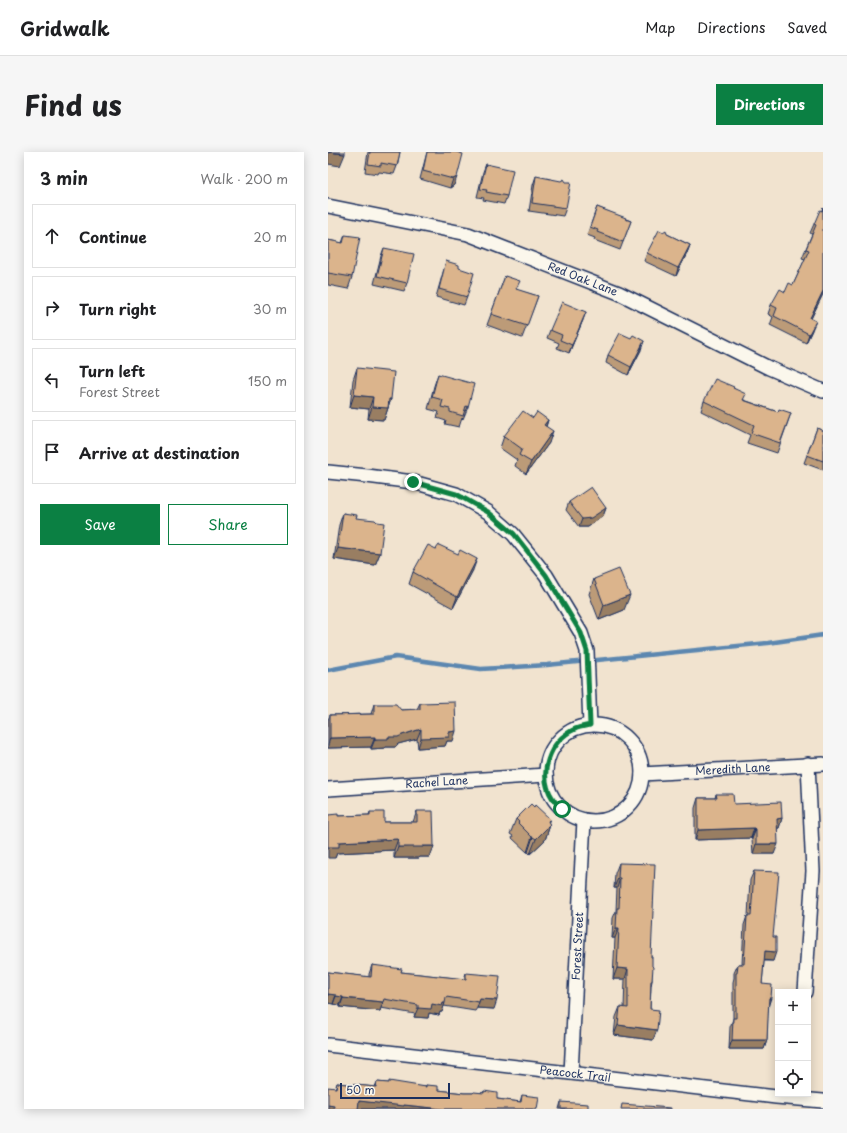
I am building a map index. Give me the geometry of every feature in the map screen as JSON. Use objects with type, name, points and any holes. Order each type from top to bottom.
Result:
[{"type":"street","name":"Red Oak Lane","points":[[328,206],[468,234],[619,293],[769,368],[823,391]]},
{"type":"street","points":[[328,472],[413,482],[456,494],[488,512],[514,534],[546,575],[581,633],[587,651],[590,725]]},
{"type":"street","points":[[590,725],[606,726],[620,733],[632,744],[640,758],[642,774],[639,790],[630,804],[617,815],[601,820],[584,820],[572,816],[562,809],[553,799],[548,787],[546,774],[547,760],[553,747],[563,736],[576,728],[590,725]]},
{"type":"street","points":[[805,989],[813,871],[808,764]]},
{"type":"street","name":"Meredith Lane","points":[[642,774],[823,764]]},
{"type":"street","name":"Rachel Lane","points":[[328,789],[546,774]]},
{"type":"street","name":"Forest Street","points":[[571,1073],[584,820]]},
{"type":"street","name":"Peacock Trail","points":[[328,1045],[571,1073],[775,1094]]},
{"type":"street","name":"Peacock Trail","points":[[803,1097],[823,1101]]},
{"type":"building","points":[[328,152],[345,152],[345,154]]},
{"type":"building","points":[[370,152],[400,152],[397,166],[381,163],[381,166],[368,164]]},
{"type":"building","points":[[427,152],[456,152],[463,154],[457,177],[453,179],[423,171]]},
{"type":"building","points":[[486,164],[513,170],[507,196],[486,192],[487,190],[480,189]]},
{"type":"building","points":[[536,176],[561,181],[564,179],[566,182],[571,182],[566,208],[532,203]]},
{"type":"building","points":[[597,207],[631,221],[623,242],[597,232],[598,230],[590,227]]},
{"type":"building","points":[[823,208],[823,291],[810,318],[816,321],[809,334],[774,316],[777,308],[771,305],[780,289],[785,292],[789,283],[793,285],[809,250],[806,249],[816,225],[814,224],[820,210],[822,211]]},
{"type":"building","points":[[659,230],[663,232],[666,230],[667,234],[690,245],[678,268],[647,253]]},
{"type":"building","points":[[345,235],[360,237],[352,277],[328,273],[328,240],[343,243]]},
{"type":"building","points":[[384,248],[414,254],[407,283],[377,276]]},
{"type":"building","points":[[446,261],[459,265],[459,268],[474,273],[467,297],[439,289]]},
{"type":"building","points":[[505,276],[520,281],[516,289],[538,296],[527,326],[491,314]]},
{"type":"building","points":[[562,302],[586,312],[572,345],[560,340],[562,335],[550,330]]},
{"type":"building","points":[[620,333],[631,338],[633,335],[644,341],[631,367],[608,355]]},
{"type":"building","points":[[357,368],[394,372],[391,399],[389,399],[388,408],[372,407],[373,397],[354,395]]},
{"type":"building","points":[[438,374],[474,384],[468,407],[466,406],[463,416],[450,412],[450,409],[441,407],[443,400],[432,397]]},
{"type":"building","points":[[715,379],[746,394],[743,400],[778,412],[779,409],[791,413],[780,443],[751,433],[754,425],[704,401]]},
{"type":"building","points":[[523,411],[533,418],[537,412],[548,420],[544,425],[553,431],[531,462],[519,455],[522,449],[504,436]]},
{"type":"building","points":[[817,428],[823,431],[823,461],[807,455]]},
{"type":"building","points":[[591,487],[606,508],[591,518],[582,519],[569,502]]},
{"type":"building","points":[[343,513],[357,515],[356,518],[375,520],[377,522],[384,523],[380,553],[338,548]]},
{"type":"building","points":[[428,545],[436,549],[439,545],[458,554],[460,550],[477,559],[457,597],[413,572]]},
{"type":"building","points":[[619,569],[630,595],[604,605],[594,579]]},
{"type":"building","points":[[455,702],[456,731],[449,732],[449,737],[421,738],[421,729],[398,737],[388,737],[388,739],[375,739],[375,737],[330,738],[330,715],[374,714],[374,704],[396,704],[401,710],[420,709],[420,703]]},
{"type":"building","points":[[716,794],[733,794],[734,804],[781,802],[782,818],[777,819],[778,844],[756,844],[756,829],[754,828],[698,830],[698,798],[717,798]]},
{"type":"building","points":[[531,804],[534,807],[535,805],[550,819],[548,821],[550,825],[536,839],[518,823],[519,822],[516,819]]},
{"type":"building","points":[[417,811],[433,811],[434,846],[398,847],[398,839],[339,842],[339,847],[328,847],[328,815],[370,815],[370,812],[384,812],[384,822],[417,822]]},
{"type":"building","points":[[619,863],[655,864],[651,957],[653,967],[650,1009],[659,1010],[657,1030],[618,1025],[620,1007],[628,1008],[628,969],[617,968],[619,928],[616,928],[617,908],[619,908]]},
{"type":"building","points":[[754,871],[779,872],[773,937],[776,937],[776,952],[765,951],[762,984],[772,985],[771,998],[769,998],[767,1040],[732,1040],[733,1018],[736,1018],[736,973],[738,964],[744,964],[747,916],[751,916]]},
{"type":"building","points":[[372,965],[402,969],[401,972],[466,979],[466,973],[500,976],[497,1000],[480,999],[479,1002],[446,997],[445,1003],[443,1003],[442,1006],[432,1004],[431,1009],[418,1008],[418,1005],[384,999],[383,1002],[343,998],[328,994],[328,972],[371,977]]},
{"type":"building","points":[[389,1081],[426,1087],[426,1085],[438,1086],[438,1090],[464,1093],[484,1093],[484,1091],[497,1093],[497,1099],[521,1102],[522,1095],[539,1097],[537,1109],[443,1109],[359,1101],[358,1109],[334,1109],[334,1106],[328,1105],[328,1087],[336,1088],[337,1083],[376,1087],[377,1082],[389,1083]]},
{"type":"building","points":[[561,1102],[588,1104],[588,1109],[561,1109]]},
{"type":"building","points":[[622,1104],[671,1108],[671,1109],[621,1109]]},
{"type":"waterway","points":[[328,670],[396,657],[481,669],[547,665],[768,643],[823,635]]},
{"type":"route","points":[[413,482],[456,494],[488,512],[514,534],[546,575],[581,633],[587,651],[590,725],[576,728],[563,736],[553,747],[547,760],[546,774],[548,787],[553,799],[562,809]]}]
